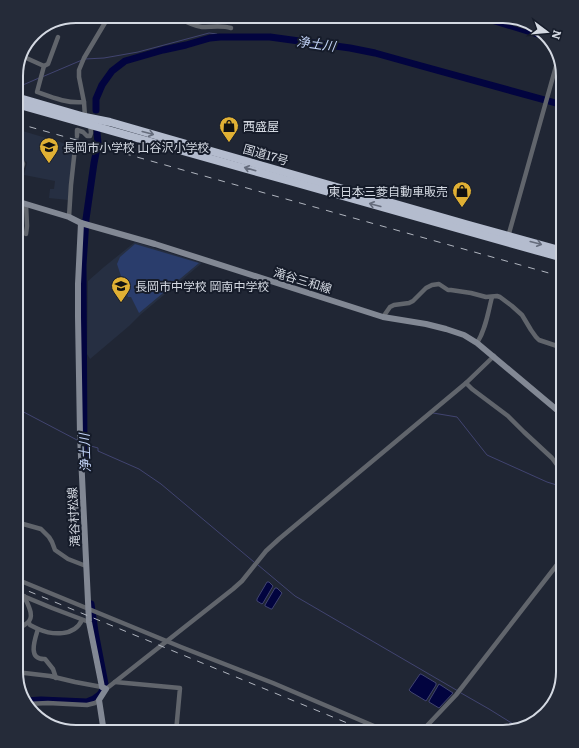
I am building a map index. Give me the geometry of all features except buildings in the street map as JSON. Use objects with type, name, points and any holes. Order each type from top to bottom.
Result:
[{"type":"highway","name":"国道17号","points":[[23,99],[85,117],[110,122],[469,225],[508,239]]},
{"type":"highway","name":"国道17号","points":[[23,106],[508,239]]},
{"type":"highway","points":[[508,239],[556,254]]},
{"type":"main road","name":"滝谷三和線","points":[[23,203],[70,217],[81,223],[155,244],[383,317],[426,324],[464,335],[494,356],[556,409]]},
{"type":"main road","name":"滝谷村松線","points":[[81,223],[78,317],[80,442],[88,608],[86,621],[104,688]]},
{"type":"main road","points":[[102,725],[99,700],[104,688]]},
{"type":"street","points":[[85,117],[79,70],[83,60],[105,23]]},
{"type":"street","points":[[190,23],[201,27],[223,26],[231,28]]},
{"type":"street","points":[[33,102],[44,66],[48,64],[58,37]]},
{"type":"street","points":[[26,58],[44,66]]},
{"type":"street","points":[[508,239],[556,68]]},
{"type":"street","points":[[37,92],[65,100],[84,102]]},
{"type":"street","points":[[77,136],[77,130],[83,132],[87,136],[90,136],[90,124]]},
{"type":"street","points":[[70,217],[71,185],[75,148]]},
{"type":"street","points":[[26,204],[26,234]]},
{"type":"street","points":[[383,317],[390,307],[410,303],[426,288],[439,284],[448,290],[471,293],[486,297],[500,297],[524,317],[533,334],[540,340],[556,346]]},
{"type":"street","points":[[477,343],[483,332],[492,297]]},
{"type":"street","points":[[23,673],[50,676],[104,688],[115,682],[233,589],[242,581],[258,560],[275,543],[466,383],[494,356]]},
{"type":"street","points":[[466,383],[508,416],[556,463]]},
{"type":"street","points":[[23,524],[41,529],[49,537],[55,550],[68,559],[86,566]]},
{"type":"street","points":[[428,725],[456,695],[556,566]]},
{"type":"street","points":[[23,581],[371,725]]},
{"type":"street","points":[[24,596],[86,621]]},
{"type":"street","points":[[24,596],[31,615],[29,623]]},
{"type":"street","points":[[29,623],[38,629],[51,633],[63,633],[76,628],[86,621]]},
{"type":"street","points":[[23,625],[29,623]]},
{"type":"street","points":[[38,629],[34,644],[34,654],[40,659],[45,659],[53,669],[56,678]]},
{"type":"street","points":[[115,682],[180,688],[177,725]]},
{"type":"street","points":[[34,704],[87,705],[95,703],[99,700]]},
{"type":"shaded area","name":"長岡市小学校 山谷沢小学校","points":[[23,131],[73,146],[68,200],[49,198],[50,189],[54,189],[55,181],[24,175],[27,162],[23,160]]},
{"type":"shaded area","name":"長岡市中学校 岡南中学校","points":[[135,242],[202,263],[90,359],[87,354],[88,281]]},
{"type":"shaded area","points":[[135,244],[199,263],[139,313],[131,297],[128,297],[117,264],[120,257]]},
{"type":"shaded area","points":[[267,582],[273,586],[262,604],[257,601],[257,599]]},
{"type":"shaded area","points":[[275,588],[282,593],[271,609],[265,605]]},
{"type":"shaded area","points":[[420,674],[436,683],[426,701],[409,690]]},
{"type":"shaded area","points":[[439,684],[453,693],[439,708],[429,701]]},
{"type":"waterway","points":[[497,23],[527,32]]},
{"type":"waterway","points":[[85,59],[104,58],[138,52],[209,33],[217,34],[220,37]]},
{"type":"waterway","name":"浄土川","points":[[96,110],[96,99],[102,85],[112,71],[125,61],[210,38],[220,37],[270,37],[350,48],[375,53],[556,103]]},
{"type":"waterway","points":[[42,77],[82,60]]},
{"type":"waterway","points":[[23,85],[39,78]]},
{"type":"waterway","name":"浄土川","points":[[84,454],[83,265],[86,219],[98,143],[97,133]]},
{"type":"waterway","points":[[23,412],[77,440]]},
{"type":"waterway","points":[[433,413],[457,417],[487,455],[556,485]]},
{"type":"waterway","points":[[84,444],[98,448],[98,451],[139,469],[161,484],[254,562]]},
{"type":"waterway","points":[[258,565],[295,596],[458,691]]},
{"type":"waterway","name":"浄土川","points":[[32,701],[87,702],[96,698],[103,690],[105,684],[91,604]]},
{"type":"waterway","points":[[461,693],[513,724]]},
{"type":"tunnel","points":[[75,148],[77,136]]},
{"type":"railway","points":[[23,125],[556,275]]},
{"type":"railway","points":[[23,589],[352,725]]},
{"type":"place","name":"西盛屋","points":[[229,143]]},
{"type":"place","name":"長岡市小学校 山谷沢小学校","points":[[49,164]]},
{"type":"place","name":"東日本三菱自動車販売","points":[[462,208]]},
{"type":"place","name":"長岡市中学校 岡南中学校","points":[[121,303]]}]
